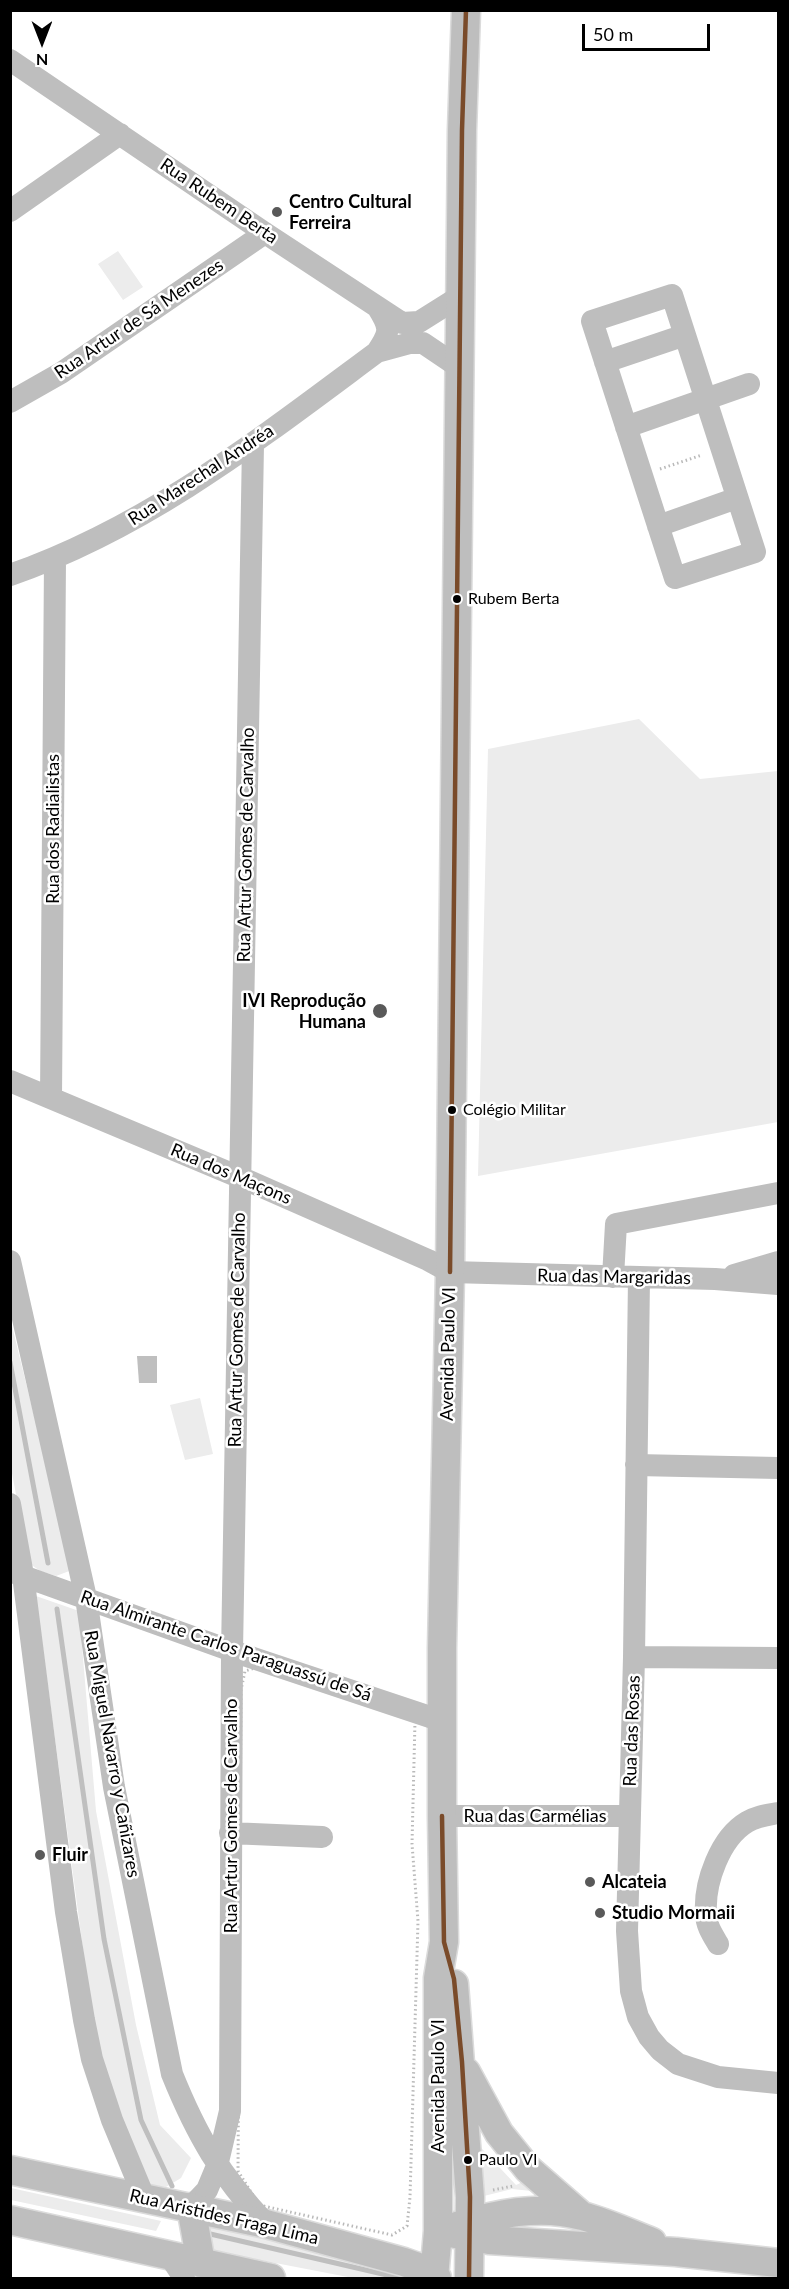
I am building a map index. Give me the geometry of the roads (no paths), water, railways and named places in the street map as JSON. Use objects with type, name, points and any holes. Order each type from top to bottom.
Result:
[{"type":"main road","name":"Avenida Paulo VI","points":[[435,2278],[438,2231],[438,1978],[444,1942],[441,1721],[450,1272],[462,130],[466,10]]},
{"type":"main road","name":"Avenida Paulo VI","points":[[444,1942],[454,1979],[462,2062],[470,2230],[469,2278]]},
{"type":"main road","points":[[462,2062],[499,2133],[528,2169],[582,2216]]},
{"type":"main road","name":"Rua Aristides Fraga Lima","points":[[10,2170],[266,2224],[404,2262],[418,2267],[435,2278]]},
{"type":"main road","points":[[189,2269],[191,2207]]},
{"type":"main road","points":[[470,2230],[520,2211],[559,2212],[582,2216],[676,2252]]},
{"type":"main road","points":[[10,2220],[189,2269],[260,2278]]},
{"type":"main road","points":[[438,2231],[470,2230],[517,2242],[676,2252],[778,2263]]},
{"type":"main road","points":[[481,2278],[498,2256],[517,2242]]},
{"type":"street","name":"Rua Rubem Berta","points":[[10,60],[402,324],[419,322],[462,295]]},
{"type":"street","points":[[10,211],[120,134]]},
{"type":"street","name":"Rua Artur de Sá Menezes","points":[[10,402],[61,373],[265,233]]},
{"type":"street","points":[[672,295],[685,335],[755,552],[675,578],[592,321],[672,295]]},
{"type":"street","points":[[377,352],[388,336],[388,325],[378,308]]},
{"type":"street","points":[[605,362],[685,335]]},
{"type":"street","name":"Rua Marechal Andréa","points":[[10,575],[55,559],[126,524],[193,484],[253,444],[377,352],[410,343],[423,343],[460,368]]},
{"type":"street","points":[[626,427],[749,384]]},
{"type":"street","name":"Rua Artur Gomes de Carvalho","points":[[191,2207],[207,2190],[217,2166],[230,2111],[236,1833],[232,1651],[240,1177],[245,1072],[253,444]]},
{"type":"street","points":[[658,526],[737,498]]},
{"type":"street","name":"Rua dos Radialistas","points":[[51,1098],[55,559]]},
{"type":"street","name":"Rua dos Maçons","points":[[10,1082],[240,1177],[281,1185],[450,1272]]},
{"type":"street","points":[[613,1277],[616,1224],[778,1193]]},
{"type":"street","name":"Rua Miguel Navarro y Cañizares","points":[[10,1261],[86,1598],[114,1787],[172,2074],[189,2115],[217,2166],[266,2224]]},
{"type":"street","points":[[715,1279],[778,1262]]},
{"type":"street","name":"Rua das Margaridas","points":[[450,1272],[715,1279],[778,1284]]},
{"type":"street","name":"Rua das Rosas","points":[[639,1278],[627,1963],[631,1992],[638,2017],[649,2037],[660,2050],[678,2064],[718,2077],[778,2083]]},
{"type":"street","points":[[636,1465],[778,1468]]},
{"type":"street","points":[[10,1504],[17,1573],[84,2020],[92,2059],[109,2110],[144,2197]]},
{"type":"street","name":"Rua Almirante Carlos Paraguassú de Sá","points":[[17,1573],[232,1651],[441,1721]]},
{"type":"street","points":[[634,1657],[778,1658]]},
{"type":"street","points":[[718,1944],[710,1930],[706,1915],[710,1879],[717,1863],[729,1840],[745,1823],[761,1815],[778,1813]]},
{"type":"street","name":"Rua das Carmélias","points":[[441,1816],[629,1816]]},
{"type":"street","points":[[236,1833],[322,1837]]},
{"type":"waterway","points":[[10,1362],[48,1563]]},
{"type":"waterway","points":[[57,1609],[104,1939],[141,2120],[172,2186]]},
{"type":"waterway","points":[[206,2233],[400,2278]]},
{"type":"place","name":"Centro Cultural Ferreira","points":[[277,212]]},
{"type":"place","name":"Rubem Berta","points":[[457,599]]},
{"type":"place","name":"IVI Reprodução Humana","points":[[380,1011]]},
{"type":"place","name":"Colégio Militar","points":[[452,1110]]},
{"type":"place","name":"Fluir","points":[[40,1855]]},
{"type":"place","name":"Alcateia","points":[[590,1882]]},
{"type":"place","name":"Studio Mormaii","points":[[600,1913]]},
{"type":"place","name":"Paulo VI","points":[[468,2160]]}]
